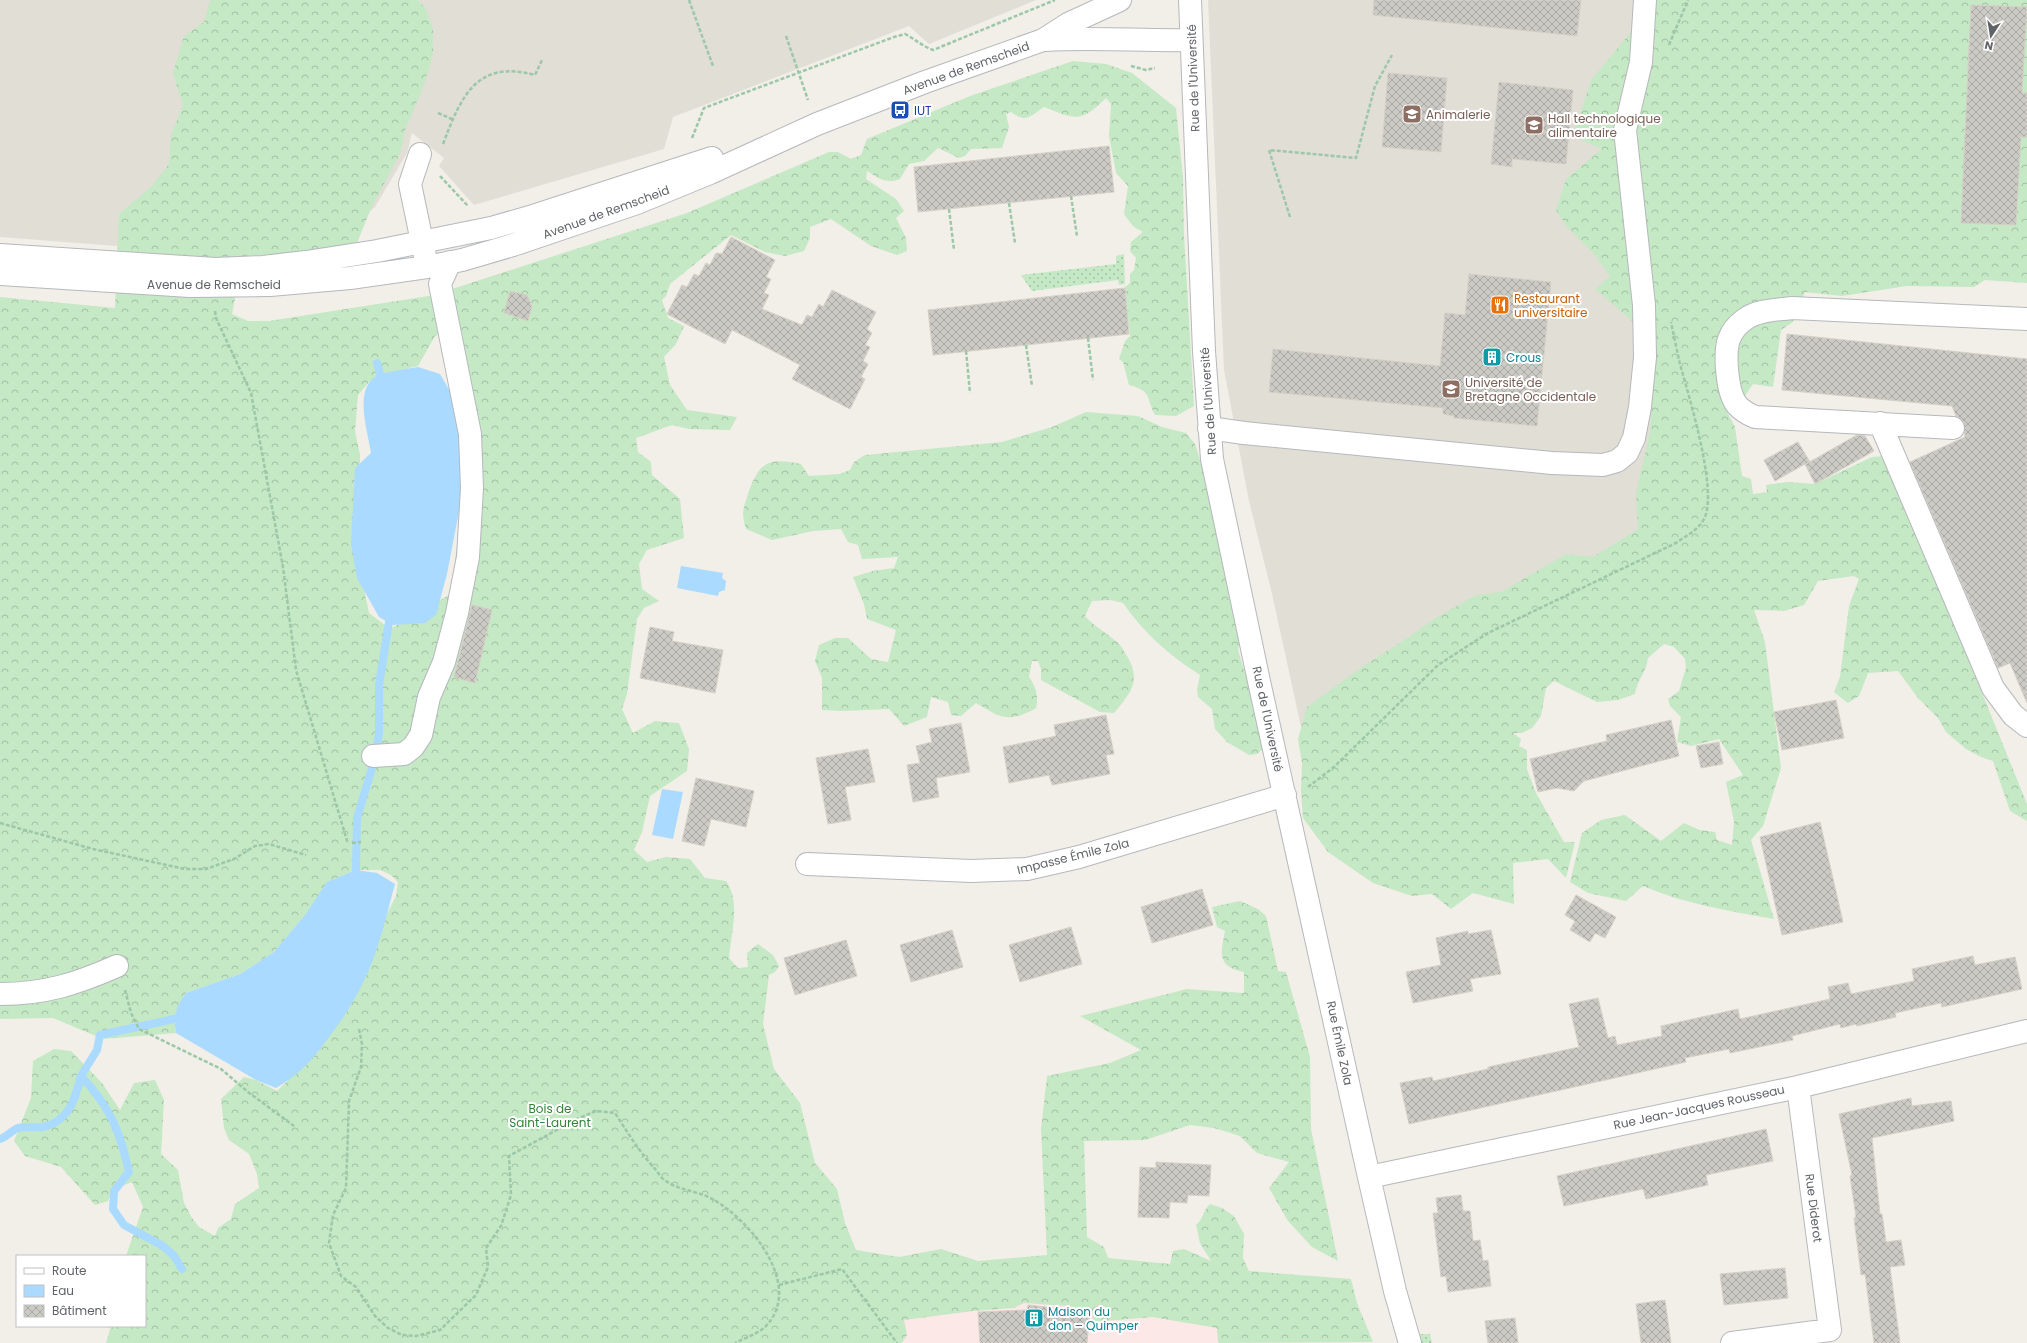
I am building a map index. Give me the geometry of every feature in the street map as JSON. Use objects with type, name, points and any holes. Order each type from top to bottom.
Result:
[{"type":"street","name":"Avenue de Remscheid","points":[[0,274],[190,286],[270,286],[350,278],[427,267],[450,262],[513,245],[637,203],[710,173],[817,124],[924,82],[1043,40],[1068,24],[1120,0]]},
{"type":"street","name":"Rue de l'Université","points":[[1190,0],[1204,351],[1209,428],[1218,488],[1285,795]]},
{"type":"street","points":[[1209,428],[1244,433],[1552,463],[1603,465],[1617,461],[1627,453],[1634,438],[1640,407],[1645,357],[1641,274],[1624,130],[1641,62],[1645,0]]},
{"type":"street","name":"Avenue de Remscheid","points":[[1043,40],[1094,38],[1191,40]]},
{"type":"street","name":"Avenue de Remscheid","points":[[0,255],[215,269],[263,267],[306,262],[422,242],[491,228],[533,216],[712,158],[780,141]]},
{"type":"street","points":[[420,154],[410,184],[427,267]]},
{"type":"street","points":[[375,756],[404,754],[409,752],[421,735],[429,697],[444,662],[457,613],[468,557],[472,488],[470,434],[440,284],[450,262]]},
{"type":"street","points":[[1953,428],[1880,423],[1768,419],[1755,417],[1744,412],[1732,399],[1728,383],[1727,351],[1729,340],[1736,327],[1746,318],[1758,314],[1792,308],[2027,319]]},
{"type":"street","points":[[1880,423],[1994,688],[2013,715],[2027,726]]},
{"type":"street","name":"Impasse Émile Zola","points":[[807,864],[971,871],[1027,869],[1093,853],[1285,795]]},
{"type":"street","name":"Rue Émile Zola","points":[[1285,795],[1395,1291],[1410,1343]]},
{"type":"street","points":[[0,994],[19,994],[64,987],[117,966]]},
{"type":"street","name":"Rue Jean-Jacques Rousseau","points":[[1369,1177],[1798,1087],[2027,1031]]},
{"type":"street","name":"Rue Diderot","points":[[1732,1343],[1831,1336],[1798,1087]]},
{"type":"street","name":"Rue Émile Zola","points":[[1395,1291],[1394,1323],[1396,1343]]},
{"type":"path","points":[[690,0],[713,66]]},
{"type":"path","points":[[691,140],[704,108],[905,34],[914,38],[922,46],[933,50],[1056,0]]},
{"type":"path","points":[[786,36],[798,74],[817,124]]},
{"type":"path","points":[[1290,217],[1269,150],[1356,158],[1375,86],[1389,63],[1392,55]]},
{"type":"path","points":[[441,148],[457,107],[467,92],[480,79],[496,72],[507,71],[535,75],[542,60]]},
{"type":"path","points":[[1126,65],[1146,70],[1155,68]]},
{"type":"path","points":[[438,113],[452,119]]},
{"type":"path","points":[[438,174],[471,210]]},
{"type":"path","points":[[1071,196],[1077,236]]},
{"type":"path","points":[[1009,203],[1014,243]]},
{"type":"path","points":[[949,209],[954,250]]},
{"type":"path","points":[[214,305],[216,318],[251,393],[283,567],[296,670],[348,844]]},
{"type":"path","points":[[1088,338],[1093,380]]},
{"type":"path","points":[[1026,345],[1032,386]]},
{"type":"path","points":[[966,352],[970,393]]},
{"type":"path","points":[[0,822],[93,849],[185,869],[206,869],[234,859],[255,846],[269,844],[306,855]]},
{"type":"path","points":[[352,843],[361,842]]},
{"type":"path","points":[[117,966],[139,1029],[220,1068],[248,1092],[294,1126]]},
{"type":"path","points":[[359,1029],[362,1044],[361,1067],[349,1101],[346,1188],[333,1215],[329,1243],[340,1276],[356,1287],[375,1316],[388,1328],[402,1335],[416,1336],[440,1330],[476,1295],[488,1267],[486,1248],[501,1226],[511,1195],[509,1156],[577,1119],[596,1111],[615,1113],[640,1154],[666,1182],[713,1199],[733,1213],[758,1240],[768,1255],[779,1285],[777,1307],[765,1326],[735,1343]]},
{"type":"path","points":[[779,1285],[842,1269],[897,1343]]},
{"type":"shaded area","points":[[0,0],[1036,0],[929,44],[909,26],[673,117],[664,149],[474,205],[439,166],[444,158],[412,133],[407,153],[375,207],[351,229],[207,253],[0,237]]},
{"type":"shaded area","name":"Université de Bretagne Occidentale","points":[[1208,0],[1679,0],[1690,498],[1305,745],[1272,594],[1249,501],[1224,370]]},
{"type":"shaded area","points":[[844,1297],[1358,1308],[1365,1343],[789,1343]]},
{"type":"green space","name":"Bois de Saint-Laurent","points":[[210,0],[417,0],[425,7],[433,29],[433,54],[424,85],[405,130],[400,154],[372,206],[357,243],[310,252],[243,256],[232,314],[248,321],[269,321],[435,295],[443,332],[435,336],[418,366],[379,375],[369,382],[358,395],[355,431],[360,455],[360,570],[369,613],[390,629],[451,594],[456,570],[455,560],[461,517],[449,290],[687,213],[829,152],[838,152],[851,159],[861,155],[867,139],[970,96],[1073,61],[1106,64],[1132,73],[1176,108],[1183,178],[1184,235],[1194,406],[1176,416],[1155,415],[1145,393],[1142,390],[1129,385],[1123,362],[1119,359],[1125,341],[1130,336],[1125,287],[1130,283],[1130,274],[1134,270],[1136,258],[1130,251],[1131,242],[1143,232],[1133,226],[1124,214],[1128,186],[1116,173],[1109,136],[1111,104],[1106,98],[1090,112],[1077,117],[1044,107],[1031,116],[1025,118],[1011,112],[1006,114],[1009,127],[1002,148],[971,149],[965,156],[959,158],[938,148],[924,161],[909,164],[900,179],[890,181],[883,180],[867,171],[866,179],[896,199],[904,211],[896,218],[906,238],[907,251],[897,255],[871,246],[831,219],[810,227],[810,238],[804,251],[785,256],[765,252],[731,235],[670,284],[666,296],[662,300],[668,318],[684,326],[676,344],[664,357],[670,385],[687,410],[737,417],[730,430],[689,429],[672,425],[636,438],[638,452],[651,462],[652,475],[680,499],[684,538],[647,550],[639,564],[642,589],[659,601],[644,608],[637,619],[627,694],[622,709],[633,733],[655,721],[679,723],[689,749],[687,771],[650,796],[642,832],[634,850],[647,862],[666,857],[690,859],[705,878],[726,881],[731,889],[734,908],[729,958],[738,968],[748,967],[747,953],[758,944],[773,955],[779,966],[775,972],[769,975],[763,1024],[774,1069],[800,1103],[815,1163],[837,1189],[845,1223],[856,1250],[899,1257],[941,1249],[978,1261],[1047,1255],[1041,1129],[1047,1076],[1110,1063],[1141,1050],[1080,1016],[1187,989],[1244,993],[1244,972],[1235,970],[1222,958],[1222,946],[1225,931],[1217,927],[1212,907],[1240,901],[1258,909],[1266,916],[1278,971],[1286,972],[1310,1057],[1311,1129],[1338,1261],[1312,1247],[1288,1221],[1269,1188],[1289,1162],[1257,1153],[1240,1136],[1214,1128],[1190,1125],[1145,1140],[1084,1141],[1087,1237],[1104,1247],[1108,1258],[1170,1264],[1173,1251],[1184,1249],[1211,1261],[1200,1243],[1196,1225],[1210,1204],[1222,1208],[1234,1216],[1244,1234],[1243,1258],[1249,1271],[1351,1279],[1357,1303],[1373,1342],[1219,1343],[1217,1328],[1152,1317],[1093,1322],[1092,1310],[1067,1306],[1024,1303],[1014,1308],[973,1311],[904,1320],[907,1335],[902,1343],[106,1343],[111,1327],[146,1327],[146,1255],[126,1255],[143,1207],[132,1182],[112,1190],[108,1201],[95,1205],[61,1167],[25,1156],[14,1141],[31,1098],[33,1061],[54,1049],[71,1051],[102,1083],[120,1110],[134,1083],[155,1080],[164,1100],[161,1154],[178,1170],[184,1203],[192,1218],[199,1227],[215,1236],[218,1228],[231,1219],[235,1204],[259,1188],[257,1174],[249,1154],[229,1140],[224,1128],[221,1099],[244,1077],[256,1080],[277,1091],[318,1052],[396,896],[398,882],[391,875],[380,870],[356,870],[328,882],[305,915],[274,952],[240,974],[186,993],[174,1019],[176,1033],[103,1039],[53,1018],[0,1019],[0,297],[115,308],[119,214],[152,186],[169,164],[171,135],[183,105],[173,73],[184,36],[204,22]]},
{"type":"green space","points":[[1649,0],[2027,0],[2027,283],[1985,280],[1974,287],[1907,286],[1842,296],[1805,292],[1793,322],[1781,330],[1773,387],[1753,384],[1742,400],[1724,406],[1735,427],[1742,476],[1751,479],[1753,494],[1767,492],[1766,485],[1788,482],[1815,484],[1872,457],[1886,456],[2027,804],[2027,821],[2010,811],[1993,761],[1981,757],[1966,749],[1946,732],[1938,718],[1918,698],[1898,671],[1868,673],[1859,696],[1848,703],[1834,692],[1840,677],[1849,606],[1859,579],[1854,576],[1818,581],[1804,605],[1784,611],[1754,610],[1765,642],[1781,768],[1763,826],[1751,840],[1774,919],[1724,910],[1675,898],[1643,886],[1626,901],[1588,893],[1570,882],[1582,833],[1601,820],[1625,815],[1661,841],[1684,823],[1700,830],[1715,832],[1717,840],[1732,845],[1734,822],[1726,782],[1743,775],[1719,739],[1691,746],[1677,742],[1681,717],[1670,706],[1668,699],[1679,691],[1686,668],[1685,659],[1674,647],[1664,644],[1648,658],[1635,694],[1618,700],[1597,702],[1554,681],[1546,688],[1541,716],[1532,728],[1522,733],[1513,733],[1521,739],[1519,746],[1527,750],[1527,769],[1536,793],[1564,842],[1575,842],[1566,878],[1548,859],[1513,863],[1514,904],[1473,893],[1451,909],[1432,894],[1412,896],[1373,883],[1328,852],[1303,818],[1301,791],[1302,763],[1298,739],[1307,707],[1362,667],[1434,619],[1476,595],[1501,592],[1566,554],[1593,557],[1638,529],[1636,493],[1650,432],[1653,384],[1647,346],[1630,319],[1595,289],[1610,276],[1595,255],[1567,227],[1556,210],[1566,179],[1602,149],[1573,136],[1591,80],[1631,32]]},
{"type":"green space","points":[[1124,254],[1125,284],[1119,285],[1118,280],[1032,291],[1021,275],[1116,264],[1116,256]]},
{"type":"green space","points":[[1086,412],[1138,416],[1162,427],[1186,433],[1195,444],[1213,501],[1241,634],[1238,650],[1248,683],[1263,749],[1257,754],[1249,755],[1227,742],[1215,729],[1212,709],[1198,697],[1197,690],[1200,675],[1158,643],[1131,614],[1123,603],[1111,600],[1092,601],[1085,616],[1122,647],[1134,673],[1134,680],[1129,693],[1114,713],[1100,712],[1041,680],[1041,669],[1038,661],[1032,661],[1029,677],[1036,692],[1036,708],[1019,716],[1005,717],[998,715],[976,703],[961,716],[951,715],[948,702],[931,697],[927,717],[904,726],[889,709],[843,711],[822,710],[822,678],[815,661],[819,645],[835,638],[848,638],[871,659],[888,662],[896,630],[867,619],[864,604],[853,577],[873,571],[894,568],[898,557],[862,559],[858,545],[848,542],[841,529],[813,531],[772,540],[746,529],[743,515],[744,508],[752,483],[761,469],[766,464],[780,461],[801,464],[809,476],[840,474],[850,470],[854,462],[865,455],[1002,442],[1052,427]]},
{"type":"green space","points":[[1422,1334],[1430,1334],[1432,1343],[1419,1343],[1417,1336]]},
{"type":"water","points":[[418,367],[440,374],[458,405],[464,436],[461,501],[447,574],[436,615],[425,623],[393,625],[379,617],[357,578],[351,544],[355,468],[371,453],[364,410],[366,389],[371,381],[379,375]]},
{"type":"water","points":[[681,566],[723,573],[722,578],[726,581],[725,590],[719,592],[718,596],[677,588]]},
{"type":"water","points":[[662,789],[683,792],[673,839],[652,835]]},
{"type":"water","points":[[356,870],[377,873],[395,884],[381,935],[368,973],[350,1007],[316,1055],[304,1068],[276,1088],[256,1080],[176,1033],[174,1019],[178,1005],[186,993],[240,974],[274,952],[305,915],[327,882]]},
{"type":"building","points":[[1374,0],[1581,0],[1577,36],[1373,15]]},
{"type":"building","points":[[1971,5],[2027,7],[2022,93],[2027,93],[2027,137],[2021,137],[2016,225],[1961,223]]},
{"type":"building","points":[[1388,73],[1447,78],[1441,152],[1382,147]]},
{"type":"building","points":[[1499,82],[1573,90],[1566,164],[1512,159],[1512,167],[1491,164]]},
{"type":"building","points":[[1109,146],[1114,192],[918,212],[914,167]]},
{"type":"building","points":[[731,237],[775,260],[766,277],[771,279],[764,293],[769,295],[762,309],[802,325],[807,315],[812,317],[819,304],[823,307],[832,290],[876,312],[867,329],[872,333],[865,345],[870,347],[863,361],[868,364],[861,377],[865,379],[850,409],[792,379],[800,365],[756,342],[732,330],[725,344],[667,314],[682,285],[687,287],[694,274],[699,276],[706,263],[710,265],[716,253],[722,254]]},
{"type":"building","name":"Crous","points":[[1469,274],[1551,282],[1537,426],[1454,418],[1454,416],[1443,414],[1443,408],[1269,392],[1273,349],[1440,366],[1445,313],[1465,315]]},
{"type":"building","points":[[1125,288],[1129,334],[933,355],[928,310]]},
{"type":"building","points":[[510,291],[527,295],[532,306],[528,321],[504,313]]},
{"type":"building","points":[[1787,334],[2027,359],[2027,703],[2010,663],[1998,668],[1910,462],[1965,437],[1964,422],[1956,416],[1952,406],[1782,390]]},
{"type":"building","points":[[1857,435],[1865,436],[1874,451],[1815,484],[1805,464],[1775,481],[1764,460],[1798,442],[1810,462]]},
{"type":"building","points":[[472,605],[492,610],[475,683],[454,677]]},
{"type":"building","points":[[650,627],[674,632],[672,641],[723,650],[715,693],[640,678]]},
{"type":"building","points":[[1836,700],[1844,738],[1782,750],[1774,712]]},
{"type":"building","points":[[1106,715],[1114,754],[1106,755],[1110,774],[1052,785],[1049,775],[1009,783],[1003,747],[1056,736],[1054,725]]},
{"type":"building","points":[[1671,720],[1679,756],[1584,781],[1574,791],[1557,788],[1538,792],[1530,759],[1607,741],[1606,735]]},
{"type":"building","points":[[961,723],[970,772],[936,778],[939,797],[913,802],[907,765],[920,763],[916,746],[932,742],[929,729]]},
{"type":"building","points":[[1719,742],[1723,764],[1701,768],[1696,746]]},
{"type":"building","points":[[868,749],[875,782],[845,787],[851,820],[828,824],[816,758]]},
{"type":"building","points":[[696,778],[754,791],[746,827],[711,819],[704,846],[682,841]]},
{"type":"building","points":[[1820,822],[1843,922],[1782,935],[1760,837]]},
{"type":"building","points":[[1202,889],[1213,925],[1152,943],[1141,907]]},
{"type":"building","points":[[1576,895],[1616,917],[1605,938],[1595,933],[1590,942],[1570,930],[1575,921],[1565,915]]},
{"type":"building","points":[[1071,927],[1082,964],[1020,982],[1009,945]]},
{"type":"building","points":[[952,930],[963,967],[911,982],[900,945]]},
{"type":"building","points":[[1491,930],[1501,974],[1470,979],[1473,991],[1413,1003],[1406,972],[1441,965],[1436,938],[1468,931],[1468,934]]},
{"type":"building","points":[[846,940],[857,976],[795,995],[784,958]]},
{"type":"building","points":[[1973,956],[1975,965],[2015,957],[2022,989],[1942,1007],[1941,1003],[1895,1013],[1896,1017],[1857,1026],[1856,1024],[1841,1028],[1840,1024],[1792,1036],[1793,1040],[1730,1053],[1729,1049],[1685,1058],[1686,1062],[1409,1124],[1400,1083],[1432,1077],[1433,1081],[1579,1047],[1569,1004],[1598,998],[1608,1038],[1615,1036],[1617,1045],[1662,1036],[1661,1026],[1738,1009],[1740,1019],[1830,999],[1828,987],[1848,983],[1851,994],[1914,981],[1912,969]]},
{"type":"building","points":[[1911,1098],[1912,1106],[1951,1101],[1954,1121],[1872,1138],[1880,1214],[1882,1214],[1886,1242],[1901,1240],[1905,1265],[1890,1267],[1900,1343],[1874,1343],[1865,1274],[1861,1275],[1854,1218],[1856,1217],[1850,1176],[1852,1175],[1839,1114]]},
{"type":"building","points":[[1766,1129],[1773,1161],[1706,1175],[1708,1185],[1646,1199],[1643,1189],[1564,1206],[1557,1176]]},
{"type":"building","points":[[1156,1162],[1211,1165],[1209,1196],[1188,1195],[1187,1203],[1170,1202],[1169,1218],[1138,1217],[1140,1167],[1156,1168]]},
{"type":"building","points":[[1461,1195],[1463,1211],[1470,1211],[1473,1241],[1480,1240],[1483,1261],[1488,1260],[1491,1286],[1448,1292],[1446,1276],[1441,1277],[1433,1213],[1438,1213],[1436,1198]]},
{"type":"building","points":[[1785,1268],[1788,1298],[1724,1305],[1720,1274]]},
{"type":"building","points":[[1665,1300],[1671,1343],[1641,1343],[1636,1304]]},
{"type":"building","name":"Maison du don – Quimper","points":[[1028,1305],[1090,1312],[1087,1343],[980,1343],[978,1312],[1027,1310]]},
{"type":"building","points":[[1515,1318],[1518,1343],[1488,1343],[1485,1321]]},
{"type":"waterway","points":[[377,363],[383,384]]},
{"type":"waterway","points":[[358,879],[356,870],[357,818],[375,758],[379,733],[379,685],[389,622],[392,614]]},
{"type":"waterway","points":[[182,1269],[174,1256],[163,1246],[124,1225],[113,1209],[114,1191],[129,1172],[126,1157],[118,1132],[107,1109],[81,1076],[97,1050],[100,1035],[174,1019],[185,1020]]},
{"type":"waterway","points":[[0,1139],[18,1128],[43,1127],[59,1120],[70,1108],[81,1076]]},
{"type":"place","name":"IUT","points":[[900,110]]},
{"type":"place","name":"Animalerie","points":[[1412,114]]},
{"type":"place","name":"Hall technologique alimentaire","points":[[1534,125]]},
{"type":"place","name":"Restaurant universitaire","points":[[1500,305]]},
{"type":"place","name":"Crous","points":[[1492,357]]},
{"type":"place","name":"Université de Bretagne Occidentale","points":[[1451,389]]},
{"type":"place","name":"Maison du don – Quimper","points":[[1034,1318]]}]
